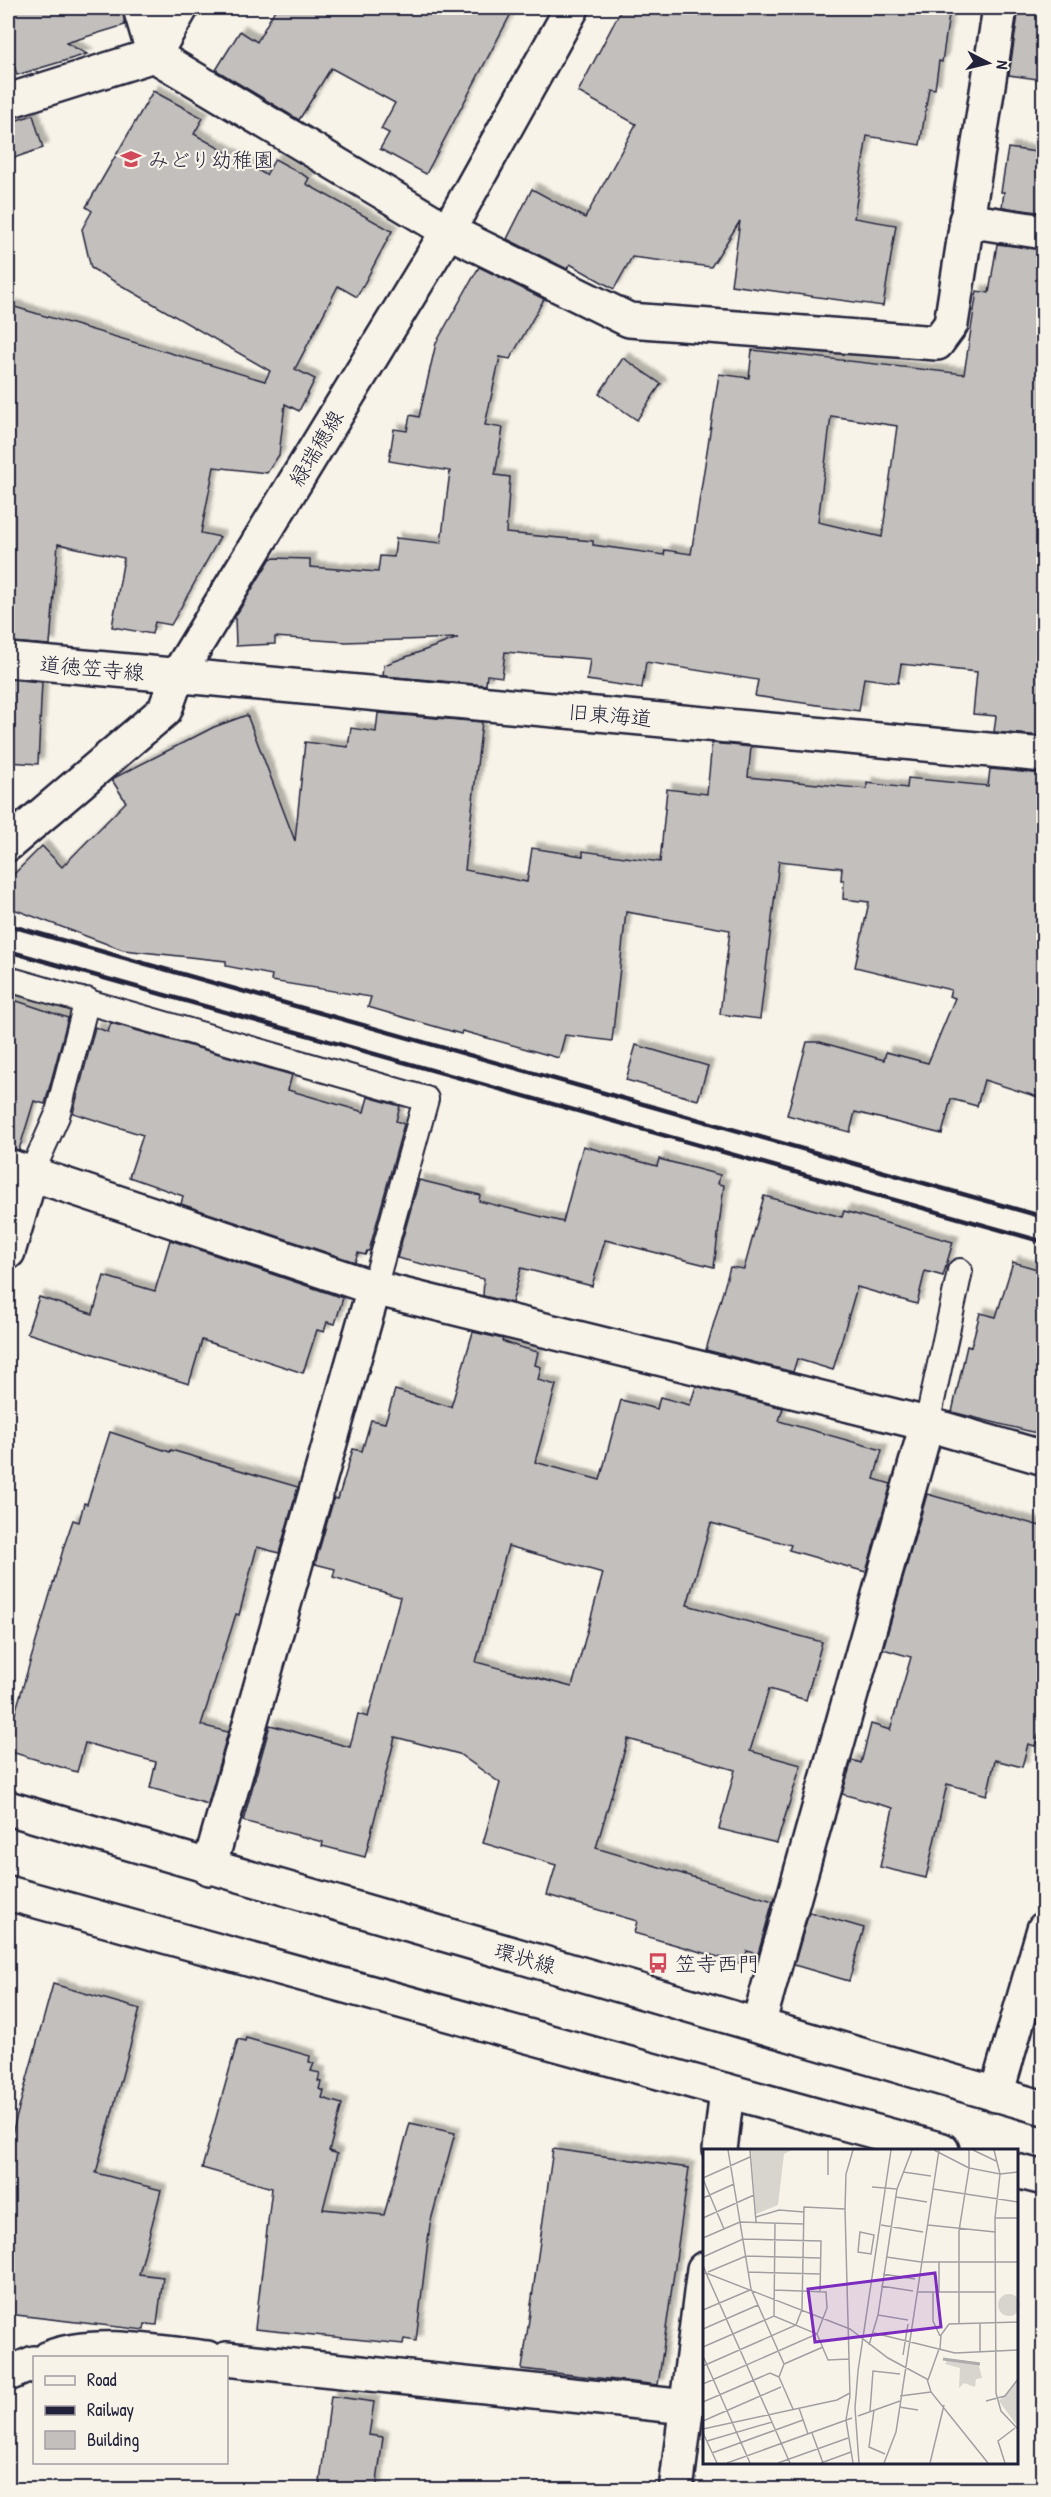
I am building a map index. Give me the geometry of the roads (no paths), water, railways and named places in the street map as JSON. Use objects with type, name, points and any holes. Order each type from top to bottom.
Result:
[{"type":"street","points":[[140,8],[154,55],[448,231],[629,320],[937,343],[951,324],[1000,8]]},
{"type":"street","points":[[8,101],[154,55],[181,8]]},
{"type":"street","name":"緑瑞穂線","points":[[8,844],[165,710],[177,676],[448,231],[572,8]]},
{"type":"street","points":[[966,220],[1044,232]]},
{"type":"street","name":"道徳笠寺線","points":[[8,660],[177,676]]},
{"type":"street","name":"旧東海道","points":[[177,676],[1044,755]]},
{"type":"street","points":[[8,1252],[19,1170],[374,1288],[927,1424],[1044,1458]]},
{"type":"street","points":[[209,1868],[374,1288]]},
{"type":"street","points":[[758,2025],[927,1424]]},
{"type":"street","name":"環状線","points":[[8,1808],[1044,2108]]},
{"type":"street","points":[[8,1893],[935,2149]]},
{"type":"street","points":[[996,2095],[1044,1929]]},
{"type":"street","points":[[720,2149],[728,2091]]},
{"type":"street","points":[[1018,2171],[1044,2178]]},
{"type":"street","points":[[676,2490],[703,2284]]},
{"type":"street","points":[[54,2356],[117,2348],[189,2356]]},
{"type":"street","points":[[228,2360],[687,2407]]},
{"type":"street","points":[[8,2374],[33,2363]]},
{"type":"lane","points":[[8,979],[426,1099],[374,1288]]},
{"type":"lane","points":[[19,1170],[57,1116],[87,1000]]},
{"type":"lane","points":[[927,1424],[960,1271]]},
{"type":"railway","points":[[8,925],[1044,1217]]},
{"type":"railway","points":[[8,951],[1044,1242]]},
{"type":"place","name":"みどり幼稚園","points":[[131,159]]},
{"type":"place","name":"笠寺西門","points":[[658,1963]]}]
